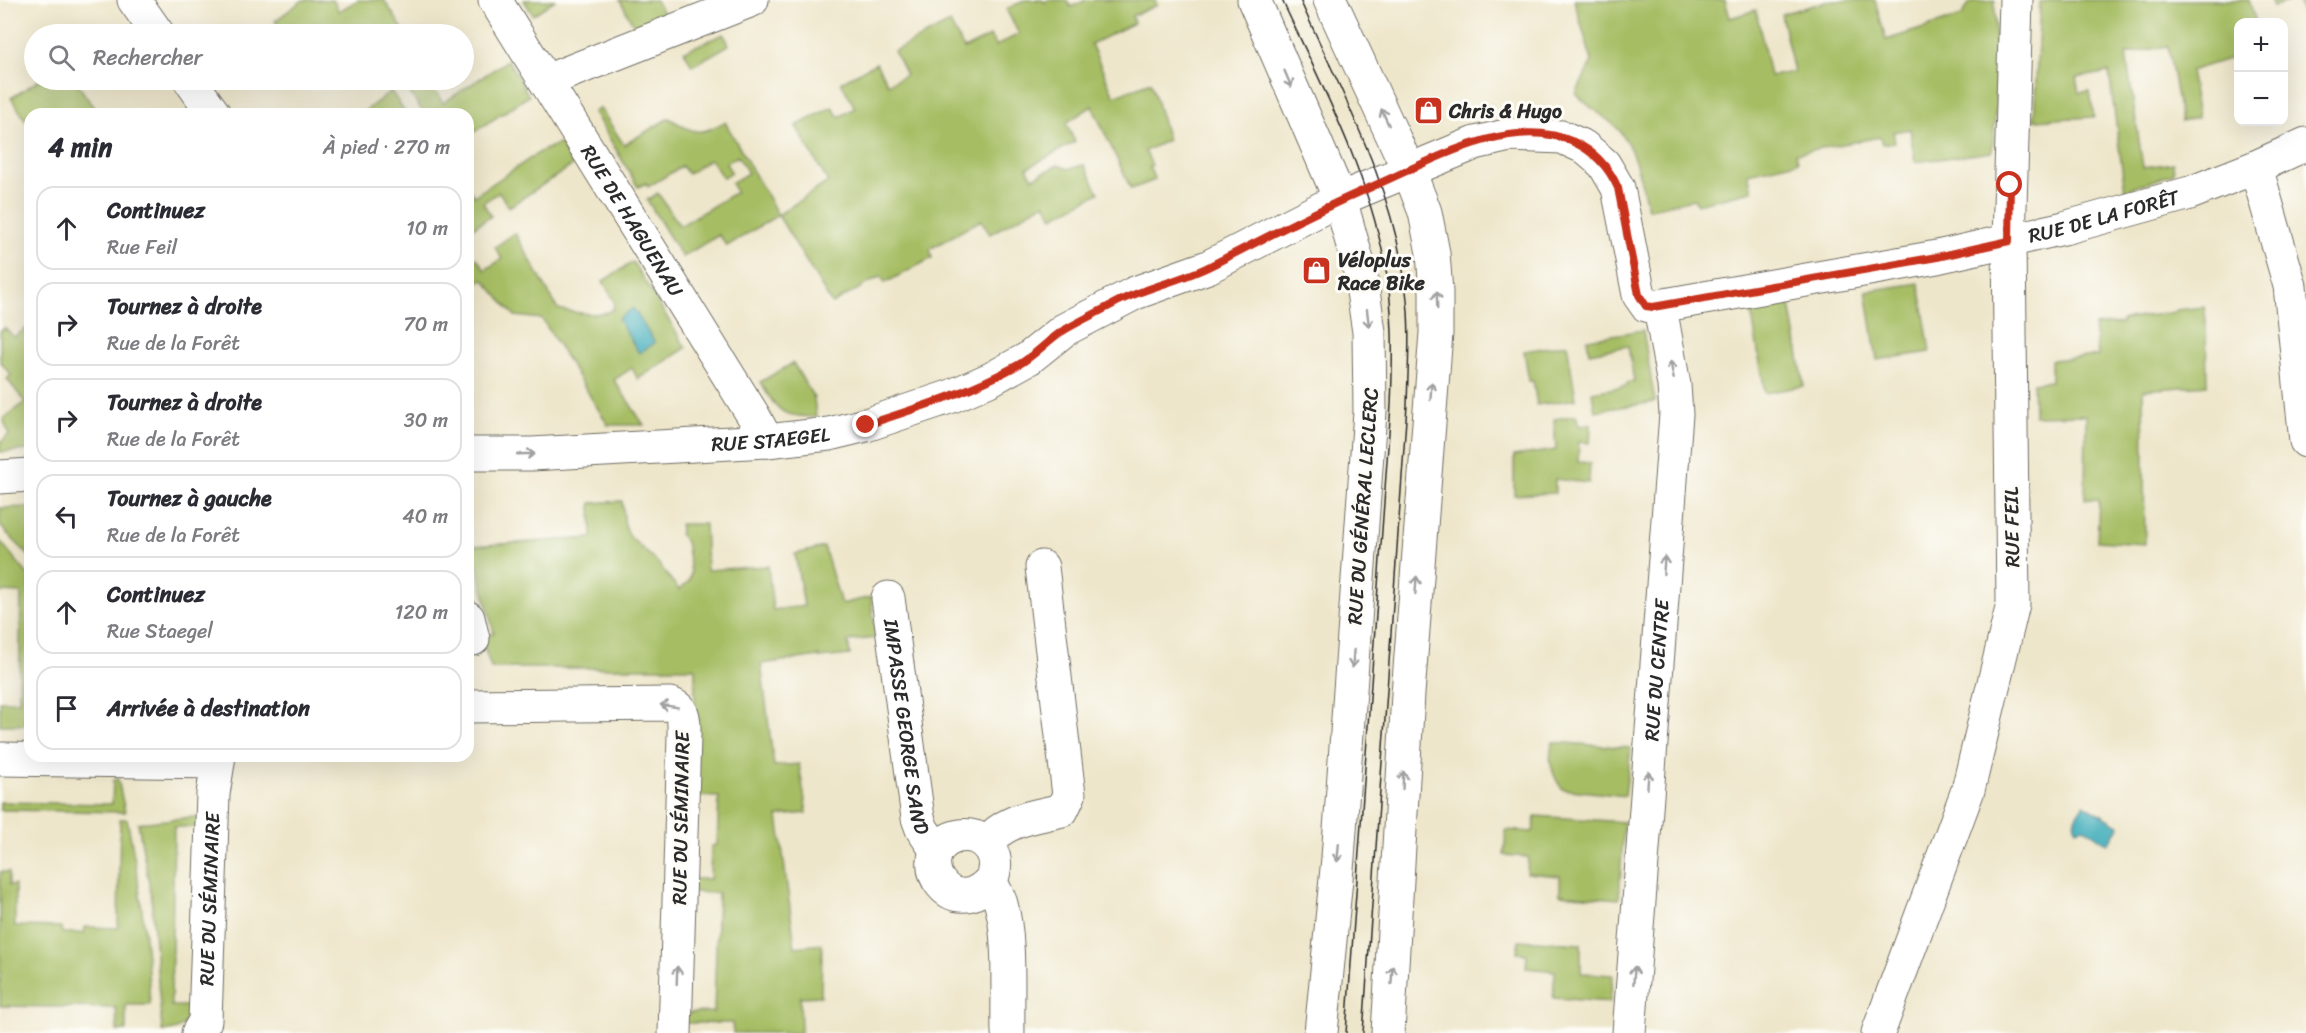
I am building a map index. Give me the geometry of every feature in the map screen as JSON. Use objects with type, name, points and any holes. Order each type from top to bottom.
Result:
[{"type":"street","points":[[134,0],[151,24]]},
{"type":"street","name":"RUE DE HAGUENAU","points":[[495,0],[767,441]]},
{"type":"street","name":"RUE DU GÉNÉRAL LECLERC","points":[[1254,0],[1340,200],[1353,243],[1366,302],[1370,342],[1371,385],[1339,846],[1321,1033]]},
{"type":"street","points":[[1330,0],[1409,171],[1425,212],[1433,253],[1437,312],[1409,682],[1388,1033]]},
{"type":"street","name":"RUE FEIL","points":[[1878,1033],[1968,790],[2013,604],[2009,241],[2016,0]]},
{"type":"street","points":[[546,81],[743,2]]},
{"type":"street","points":[[196,90],[210,108]]},
{"type":"street","points":[[1409,171],[1475,143],[1510,135],[1562,137],[1584,147],[1604,164],[1618,188],[1641,301],[1646,306],[1660,307]]},
{"type":"street","name":"RUE DE LA FORÊT","points":[[1660,307],[1937,257],[2064,228],[2190,193],[2306,144]]},
{"type":"street","points":[[2256,167],[2290,285],[2306,441]]},
{"type":"street","name":"RUE STAEGEL","points":[[474,454],[532,454],[767,441],[829,434],[866,425],[952,396],[1016,366],[1064,330],[1135,293],[1208,267],[1340,200],[1409,171]]},
{"type":"street","name":"RUE DU CENTRE","points":[[1629,1033],[1676,414],[1674,385],[1660,307]]},
{"type":"street","points":[[0,477],[24,475]]},
{"type":"street","points":[[1008,1033],[1005,926],[1001,904],[991,880],[995,862],[986,844],[993,835],[1012,822],[1062,810],[1070,795],[1042,567]]},
{"type":"street","name":"IMPASSE GEORGE SAND","points":[[888,598],[918,818],[922,829],[937,851]]},
{"type":"street","name":"RUE DU SÉMINAIRE","points":[[474,706],[670,704],[678,706],[683,712],[675,1033]]},
{"type":"street","name":"RUE DU SÉMINAIRE","points":[[0,759],[24,759]]},
{"type":"street","name":"RUE DU SÉMINAIRE","points":[[198,1033],[205,1021],[212,808],[218,762]]},
{"type":"street","name":"IMPASSE GEORGE SAND","points":[[986,844],[966,835],[944,842],[937,851],[934,863],[935,874],[940,885],[950,893],[961,896],[973,895],[991,880]]},
{"type":"green space","points":[[303,0],[333,0],[339,11],[358,0],[384,0],[400,24],[277,24],[275,21]]},
{"type":"green space","points":[[524,0],[555,0],[533,15]]},
{"type":"green space","points":[[620,0],[656,0],[664,15],[634,26]]},
{"type":"green space","points":[[1025,0],[1044,2],[1067,0],[1071,7],[1086,0],[1155,0],[1157,5],[1132,16],[1134,23],[1091,44],[1114,96],[1151,82],[1168,140],[1145,151],[1152,165],[1149,167],[1155,180],[1131,189],[1092,106],[1066,123],[1075,142],[1027,168],[1033,178],[1058,165],[1069,169],[1084,165],[1099,193],[1053,217],[1045,203],[990,234],[981,220],[930,249],[932,258],[885,283],[881,276],[832,304],[778,215],[828,182],[796,126],[832,107],[839,117],[855,108],[841,82],[876,63],[888,84],[906,75],[894,51],[950,23],[964,49],[990,36],[996,46],[1019,34],[1006,9]]},
{"type":"green space","points":[[1574,0],[1725,0],[1730,18],[1756,10],[1770,76],[1794,72],[1781,14],[1833,0],[1875,0],[1886,40],[1962,16],[1970,2],[1995,0],[1996,106],[1992,152],[1915,162],[1910,129],[1893,132],[1895,142],[1882,144],[1880,137],[1796,153],[1798,162],[1748,173],[1752,191],[1697,204],[1694,199],[1648,209],[1637,168],[1625,139],[1615,126],[1576,94],[1592,61]]},
{"type":"green space","points":[[2054,0],[2249,0],[2255,18],[2234,18],[2234,57],[2190,71],[2198,117],[2181,122],[2168,46],[2126,54],[2143,167],[2173,163],[2174,173],[2125,191],[2109,72],[2076,78],[2079,93],[2090,91],[2094,117],[2034,120],[2040,3]]},
{"type":"green space","points":[[2271,0],[2299,0],[2273,6]]},
{"type":"green space","points":[[2299,0],[2306,0],[2306,28]]},
{"type":"green space","points":[[724,34],[729,45],[692,66],[684,51]]},
{"type":"green space","points":[[508,60],[529,96],[474,132],[474,108],[420,108],[408,90],[435,90],[443,103],[463,90],[474,90],[474,82]]},
{"type":"green space","points":[[24,90],[82,90],[94,108],[24,108],[24,118],[11,98]]},
{"type":"green space","points":[[391,91],[402,108],[369,108]]},
{"type":"green space","points":[[600,108],[624,145],[669,118],[697,131],[709,130],[725,122],[778,215],[727,246],[719,235],[682,257],[647,200],[658,193],[680,226],[736,192],[731,183],[748,173],[738,156],[726,163],[731,172],[723,178],[710,159],[688,174],[682,166],[648,187],[646,183],[638,187],[594,112]]},
{"type":"green space","points":[[560,143],[573,165],[509,207],[499,192],[483,203],[491,216],[474,227],[474,196],[540,152]]},
{"type":"green space","points":[[515,233],[558,309],[571,312],[600,314],[613,308],[613,298],[603,281],[633,262],[686,348],[638,379],[632,368],[614,380],[644,425],[608,425],[542,319],[515,316],[483,279],[474,285],[474,260],[477,258],[485,270],[502,259],[495,247]]},
{"type":"green space","points":[[1919,283],[1930,352],[1877,360],[1866,291]]},
{"type":"green space","points":[[1790,304],[1804,386],[1765,393],[1751,310]]},
{"type":"green space","points":[[2204,307],[2207,385],[2143,390],[2145,544],[2097,541],[2099,500],[2085,499],[2086,415],[2034,416],[2033,383],[2051,381],[2051,360],[2098,356],[2094,326],[2122,323],[2122,320],[2176,310]]},
{"type":"green space","points":[[5,328],[14,337],[24,330],[24,401],[7,379],[11,375],[0,361],[0,331]]},
{"type":"green space","points":[[1643,330],[1655,402],[1595,411],[1592,392],[1627,386],[1627,383],[1634,381],[1628,346],[1589,353],[1587,339]]},
{"type":"green space","points":[[1567,344],[1576,399],[1537,405],[1533,381],[1529,381],[1524,351]]},
{"type":"green space","points":[[793,363],[814,398],[816,417],[794,415],[781,410],[760,382]]},
{"type":"green space","points":[[24,403],[24,450],[0,452],[0,443],[9,434],[3,419]]},
{"type":"green space","points":[[1576,415],[1579,426],[1591,424],[1590,443],[1579,442],[1578,462],[1590,463],[1589,483],[1555,479],[1555,493],[1514,495],[1514,456],[1556,450],[1554,419]]},
{"type":"green space","points":[[622,501],[625,526],[630,537],[657,562],[679,590],[689,581],[691,572],[686,542],[680,535],[680,524],[705,524],[707,570],[768,566],[773,610],[804,606],[795,554],[824,547],[841,604],[871,597],[876,638],[848,641],[850,655],[820,658],[819,656],[761,664],[774,766],[799,764],[807,813],[778,816],[795,947],[822,944],[821,996],[800,997],[801,1033],[733,1033],[732,1023],[680,1023],[681,1013],[714,1012],[718,893],[691,892],[691,879],[710,879],[711,846],[717,845],[719,797],[694,796],[695,668],[491,668],[481,638],[494,633],[474,546],[592,538],[591,503]]},
{"type":"green space","points":[[24,507],[24,551],[0,526],[0,508]]},
{"type":"green space","points":[[0,541],[24,570],[24,725],[0,725],[0,701],[19,701],[21,593],[0,592]]},
{"type":"green space","points":[[1553,742],[1631,748],[1625,796],[1562,789],[1552,767],[1550,755]]},
{"type":"green space","points":[[118,779],[125,812],[0,810],[0,802],[112,804],[113,780]]},
{"type":"green space","points":[[203,816],[204,827],[174,827],[171,1006],[194,1006],[189,1017],[179,1028],[162,1031],[151,895],[138,823]]},
{"type":"green space","points":[[1535,816],[1624,822],[1619,899],[1560,894],[1560,876],[1527,873],[1528,857],[1504,855],[1506,830],[1533,832]]},
{"type":"green space","points":[[120,819],[127,819],[136,866],[145,935],[150,1005],[126,1005],[126,1031],[117,1031],[116,1008],[0,1006],[0,872],[9,872],[9,885],[15,885],[15,926],[61,927],[62,933],[84,933],[85,927],[118,928]]},
{"type":"green space","points":[[1519,940],[1581,944],[1581,973],[1613,975],[1610,1002],[1553,998],[1555,971],[1526,968],[1527,954],[1517,953]]},
{"type":"water","points":[[633,308],[655,343],[639,353],[618,319]]},
{"type":"water","points":[[2084,804],[2120,826],[2108,844],[2083,827],[2077,829],[2075,826],[2076,816]]},
{"type":"tram line","points":[[1282,0],[1327,95],[1366,192],[1384,259],[1391,314],[1391,405],[1346,1033]]},
{"type":"tram line","points":[[1300,0],[1349,106],[1378,178],[1400,252],[1408,320],[1407,405],[1363,1033]]},
{"type":"place","name":"Chris & Hugo","points":[[1428,111]]},
{"type":"place","name":"Véloplus Race Bike","points":[[1317,271]]},
{"type":"route","points":[[866,425],[952,396],[991,379],[1029,358],[1064,330],[1135,293],[1208,267],[1340,200],[1450,153],[1492,138],[1526,134],[1562,137],[1595,154],[1612,175],[1618,188],[1639,295],[1646,306],[1653,307],[1937,257],[2009,241],[2010,185]]}]
